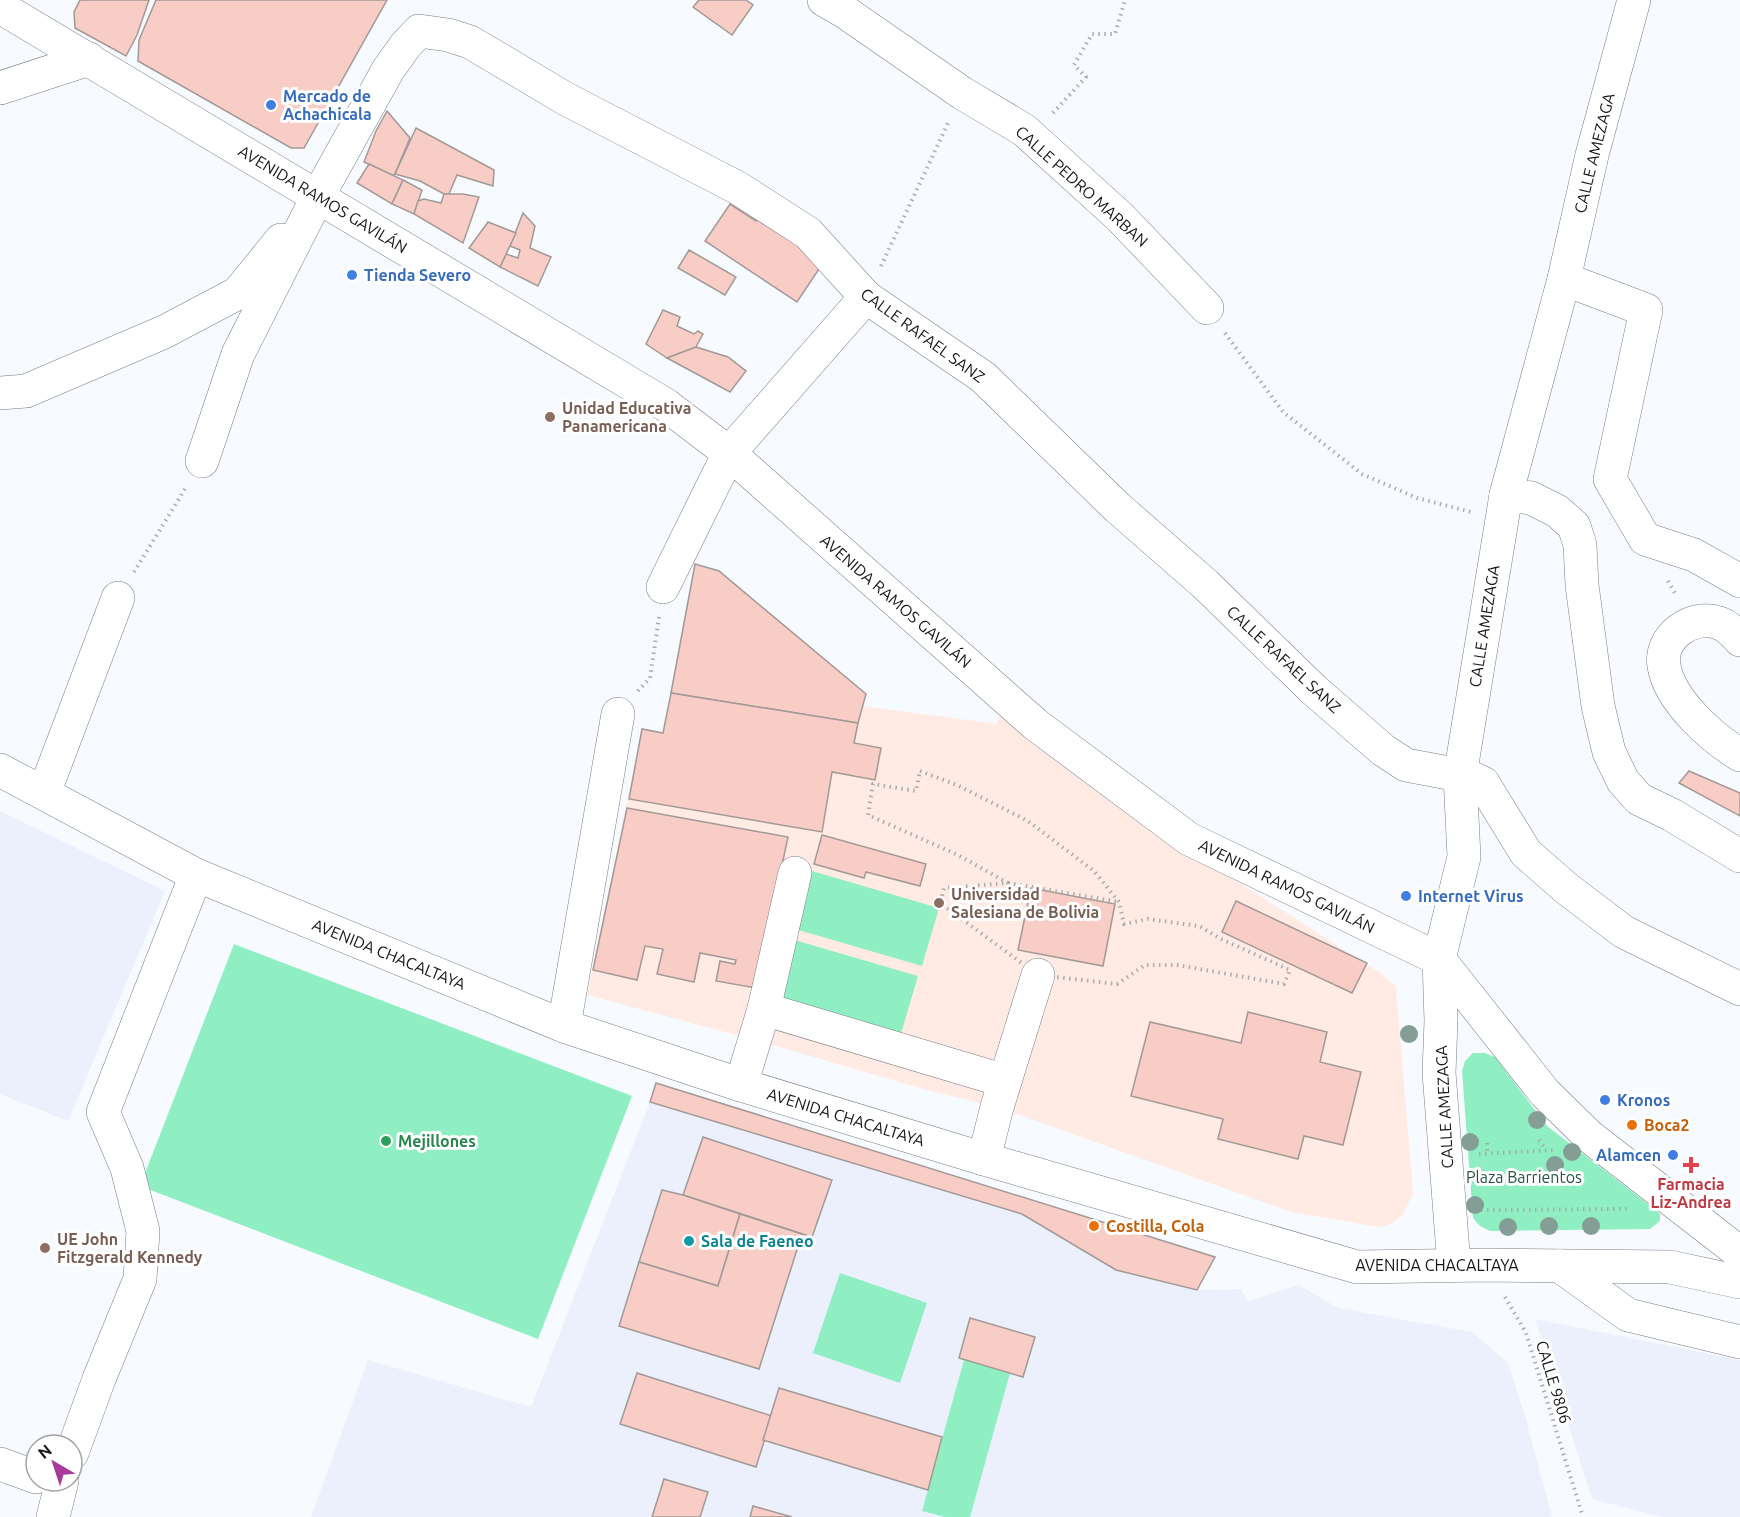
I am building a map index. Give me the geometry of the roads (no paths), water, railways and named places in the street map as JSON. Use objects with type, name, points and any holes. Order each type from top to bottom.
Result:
[{"type":"street","name":"CALLE PEDRO MARBAN","points":[[824,0],[962,93],[1024,130],[1120,217],[1207,308]]},
{"type":"street","name":"CALLE AMEZAGA","points":[[1454,1265],[1439,1073],[1441,1021],[1439,959],[1464,857],[1461,776],[1503,507],[1564,279],[1592,155],[1634,0]]},
{"type":"street","name":"AVENIDA RAMOS GAVILÁN","points":[[0,7],[666,405],[729,453],[1035,723],[1189,839],[1439,959],[1545,1093],[1589,1136],[1740,1253]]},
{"type":"street","name":"CALLE RAFAEL SANZ","points":[[318,196],[388,70],[419,31],[448,35],[470,42],[566,99],[738,188],[808,233],[866,297],[983,377],[1118,508],[1205,584],[1314,690],[1383,750],[1406,765],[1470,777],[1483,783],[1526,853],[1575,895],[1624,932],[1740,989]]},
{"type":"street","points":[[0,88],[89,59]]},
{"type":"street","points":[[0,393],[26,392],[164,332],[238,293],[318,196]]},
{"type":"street","points":[[202,460],[238,354],[318,196]]},
{"type":"street","points":[[1564,279],[1646,310],[1610,479],[1645,539],[1694,555],[1740,581]]},
{"type":"street","points":[[663,587],[729,453],[866,297]]},
{"type":"street","points":[[1503,507],[1531,498],[1557,511],[1574,526],[1580,545],[1582,585],[1598,706],[1609,752],[1623,781],[1639,799],[1672,815],[1740,856]]},
{"type":"street","points":[[44,793],[118,598]]},
{"type":"street","points":[[1740,640],[1729,627],[1716,621],[1691,622],[1675,632],[1666,646],[1663,663],[1668,680],[1699,725],[1720,743],[1740,755]]},
{"type":"street","points":[[564,1026],[618,714]]},
{"type":"street","name":"AVENIDA CHACALTAYA","points":[[0,770],[196,875],[564,1026],[741,1085],[984,1160],[1356,1267],[1454,1265],[1670,1267],[1740,1282]]},
{"type":"street","points":[[741,1085],[764,1009],[795,873]]},
{"type":"street","points":[[79,1433],[140,1279],[143,1231],[127,1168],[103,1112],[196,875]]},
{"type":"street","points":[[984,1160],[1005,1081],[1038,975]]},
{"type":"street","points":[[764,1009],[1005,1081]]},
{"type":"street","points":[[1560,1266],[1628,1315],[1740,1342]]},
{"type":"street","points":[[0,1464],[24,1475]]},
{"type":"place","name":"Mercado de Achachicala","points":[[271,105]]},
{"type":"place","name":"Tienda Severo","points":[[352,275]]},
{"type":"place","name":"Unidad Educativa Panamericana","points":[[550,417]]},
{"type":"place","name":"Internet Virus","points":[[1406,896]]},
{"type":"place","name":"Universidad Salesiana de Bolivia","points":[[939,903]]},
{"type":"place","name":"Kronos","points":[[1605,1100]]},
{"type":"place","name":"Boca2","points":[[1632,1125]]},
{"type":"place","name":"Mejillones","points":[[386,1141]]},
{"type":"place","name":"Alamcen","points":[[1673,1155]]},
{"type":"place","name":"Farmacia Liz-Andrea","points":[[1691,1165]]},
{"type":"place","name":"Costilla, Cola","points":[[1094,1226]]},
{"type":"place","name":"Sala de Faeneo","points":[[689,1241]]},
{"type":"place","name":"UE John Fitzgerald Kennedy","points":[[45,1248]]},
{"type":"park label","name":"Plaza Barrientos","points":[[1524,1177]]}]
